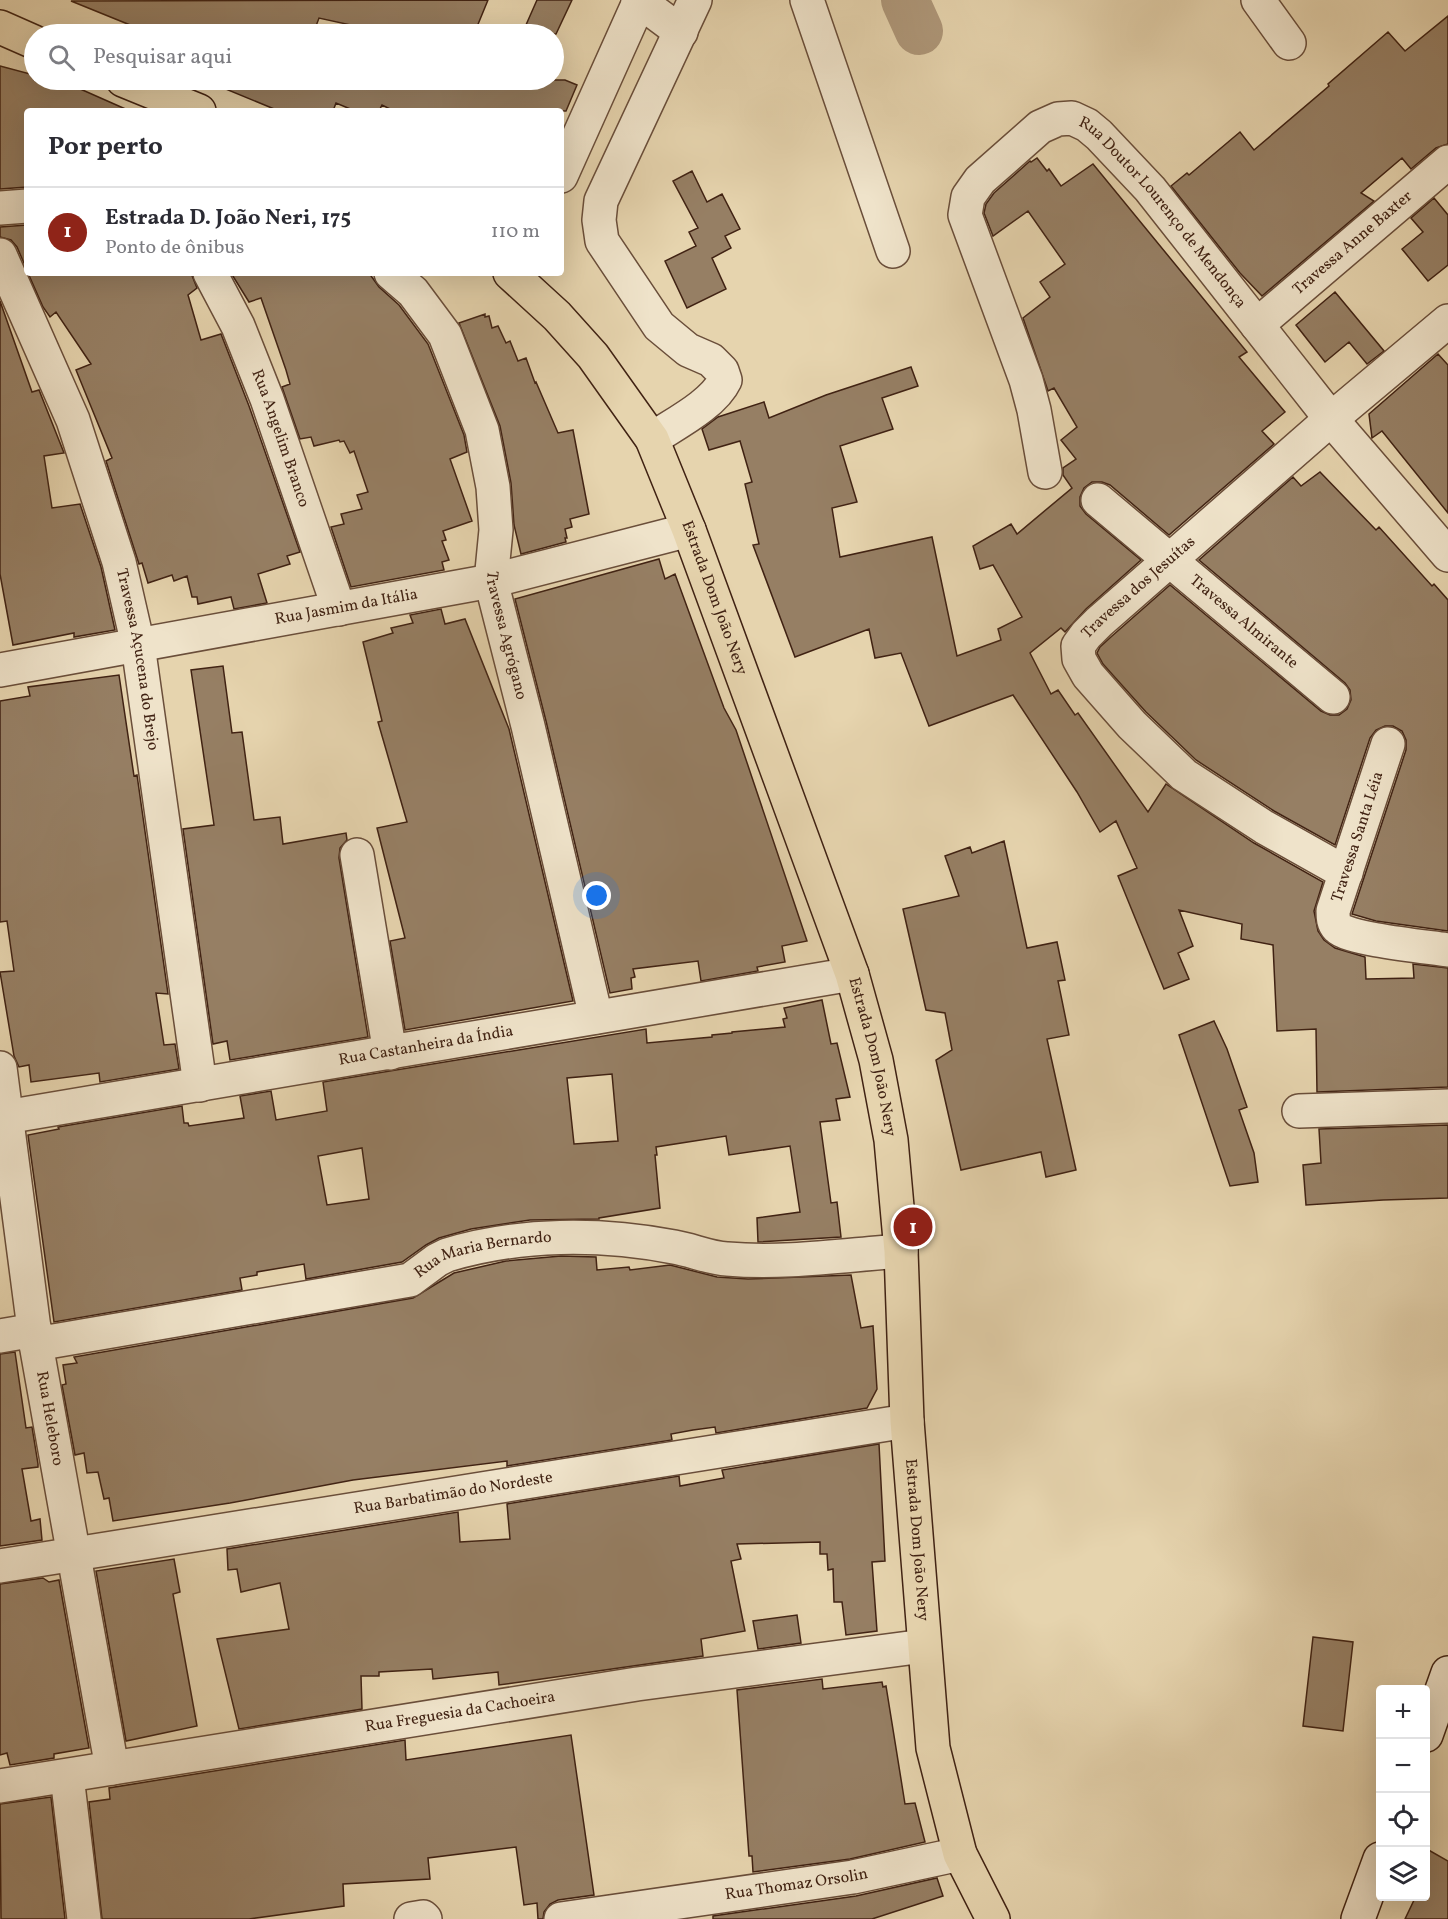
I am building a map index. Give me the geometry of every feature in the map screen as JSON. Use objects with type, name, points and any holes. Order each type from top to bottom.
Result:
[{"type":"main road","points":[[0,27],[24,38]]},
{"type":"main road","points":[[148,90],[192,108]]},
{"type":"main road","name":"Estrada Dom João Nery","points":[[516,276],[594,356],[652,439],[689,530],[852,974],[876,1060],[891,1140],[901,1251],[907,1421],[933,1748],[960,1854],[993,1919]]},
{"type":"street","points":[[564,169],[639,0],[681,32]]},
{"type":"street","points":[[652,439],[708,401],[720,390],[725,380],[722,371],[711,360],[688,350],[659,326],[602,241],[599,220],[601,201],[695,0]]},
{"type":"street","points":[[807,0],[893,251]]},
{"type":"street","points":[[1258,0],[1289,44]]},
{"type":"street","name":"Rua Doutor Lourenço de Mendonça","points":[[1045,472],[1026,380],[965,215],[968,197],[980,180],[1040,126],[1058,119],[1072,118],[1087,125],[1099,135],[1150,189],[1331,419],[1448,555]]},
{"type":"street","name":"Travessa Anne Baxter","points":[[1257,325],[1448,162]]},
{"type":"street","points":[[0,208],[24,206]]},
{"type":"street","name":"Travessa Açucena do Brejo","points":[[0,255],[73,420],[119,561],[138,645],[200,1085]]},
{"type":"street","name":"Rua Angelim Branco","points":[[212,276],[238,326],[267,399],[339,609]]},
{"type":"street","name":"Travessa Agrógano","points":[[394,276],[413,292],[444,335],[482,430],[492,487],[496,530],[491,580],[528,726],[596,1017]]},
{"type":"street","name":"Travessa dos Jesuítas","points":[[1346,873],[1264,827],[1184,775],[1132,725],[1088,675],[1079,659],[1078,646],[1086,635],[1169,561],[1331,419],[1448,321]]},
{"type":"street","name":"Travessa Almirante","points":[[1098,500],[1333,698]]},
{"type":"street","name":"Rua Jasmim da Itália","points":[[0,670],[491,580],[689,530]]},
{"type":"street","name":"Travessa Santa Léia","points":[[1388,744],[1333,911],[1333,921],[1338,929],[1354,936],[1448,950]]},
{"type":"street","points":[[357,855],[390,1053]]},
{"type":"street","name":"Rua Castanheira da Índia","points":[[3,1117],[852,974]]},
{"type":"street","name":"Rua Heleboro","points":[[0,1068],[3,1117],[36,1337],[112,1768]]},
{"type":"street","points":[[1299,1112],[1448,1106]]},
{"type":"street","name":"Rua Maria Bernardo","points":[[0,1336],[36,1337],[410,1280],[421,1274],[436,1260],[447,1255],[548,1237],[622,1241],[673,1247],[725,1259],[765,1261],[901,1251]]},
{"type":"street","name":"Rua Barbatimão do Nordeste","points":[[0,1566],[907,1421]]},
{"type":"street","name":"Rua Freguesia da Cachoeira","points":[[0,1786],[637,1684],[924,1646]]},
{"type":"street","points":[[1430,1722],[1448,1673]]},
{"type":"street","points":[[67,1776],[84,1919]]},
{"type":"street","name":"Rua Thomaz Orsolin","points":[[561,1919],[853,1877],[960,1854]]},
{"type":"street","points":[[1358,1919],[1376,1870]]},
{"type":"street","points":[[411,1919],[423,1917],[425,1919]]},
{"type":"building","points":[[488,0],[478,24],[346,24],[319,18],[317,24],[128,24],[71,1]]},
{"type":"building","points":[[537,0],[572,0],[561,24],[526,24]]},
{"type":"building","points":[[1448,16],[1448,144],[1436,148],[1411,169],[1402,158],[1361,193],[1374,201],[1262,296],[1240,273],[1171,186],[1187,173],[1189,175],[1240,132],[1254,150],[1388,32],[1405,51]]},
{"type":"building","points":[[0,66],[24,72],[24,90],[83,90],[123,108],[24,108],[24,187],[0,189]]},
{"type":"building","points":[[564,80],[577,85],[566,111],[564,108],[388,108],[382,105],[380,108],[348,108],[336,103],[334,108],[272,108],[228,90],[564,90]]},
{"type":"building","points":[[1037,158],[1047,171],[1049,169],[1061,186],[1093,164],[1247,352],[1239,357],[1285,412],[1262,431],[1274,444],[1169,535],[1110,485],[1092,482],[1084,488],[1080,497],[1080,506],[1086,514],[1141,560],[1086,609],[1065,632],[1061,628],[1030,653],[1051,694],[1058,690],[1075,715],[1078,713],[1148,812],[1166,784],[1254,843],[1323,882],[1314,911],[1318,931],[1324,940],[1335,948],[1365,957],[1366,979],[1414,978],[1413,964],[1448,968],[1448,1087],[1317,1092],[1316,1029],[1277,1031],[1273,945],[1241,939],[1242,924],[1179,910],[1193,946],[1178,953],[1189,979],[1164,989],[1118,876],[1137,868],[1116,821],[1100,832],[1077,792],[1013,695],[929,726],[901,653],[875,658],[869,629],[795,657],[753,545],[759,544],[745,484],[752,482],[740,441],[709,450],[702,429],[718,417],[764,402],[769,418],[826,395],[911,367],[918,386],[882,398],[893,429],[840,446],[857,502],[832,508],[840,557],[932,537],[957,656],[1001,640],[998,629],[1022,617],[993,565],[980,569],[973,546],[1011,524],[1017,534],[1072,488],[1063,475],[1063,468],[1076,459],[1061,440],[1077,427],[1054,388],[1048,391],[1023,318],[1050,297],[1040,282],[1065,264],[1028,211],[993,236],[984,213],[986,204],[994,193],[1030,161]]},
{"type":"building","points":[[692,171],[707,202],[722,194],[740,229],[725,236],[731,248],[712,258],[726,289],[687,308],[665,261],[696,246],[689,232],[698,228],[673,181]]},
{"type":"building","points":[[1434,198],[1448,215],[1448,265],[1428,281],[1402,249],[1423,232],[1411,218]]},
{"type":"building","points":[[24,225],[24,263],[11,240],[0,237],[0,227]]},
{"type":"building","points":[[29,276],[192,276],[197,288],[188,295],[201,340],[221,334],[300,552],[287,556],[290,564],[258,574],[267,603],[234,609],[231,597],[198,604],[197,597],[192,597],[187,576],[174,581],[172,575],[148,583],[142,563],[139,564],[106,461],[112,458],[76,370],[91,364],[56,312],[50,317]]},
{"type":"building","points":[[233,276],[371,276],[379,287],[399,305],[428,344],[464,435],[467,452],[450,459],[472,521],[443,531],[446,540],[442,541],[449,560],[442,562],[444,570],[351,587],[331,527],[344,524],[341,514],[362,509],[357,495],[368,492],[354,451],[350,453],[344,441],[339,440],[314,446],[311,437],[300,439],[282,387],[290,384],[261,298],[249,302]]},
{"type":"building","points":[[1335,292],[1384,351],[1367,364],[1349,342],[1325,362],[1296,325]]},
{"type":"building","points":[[0,301],[32,392],[39,390],[64,453],[44,456],[52,508],[80,504],[101,567],[115,630],[74,637],[74,633],[13,645],[0,574]]},
{"type":"building","points":[[485,314],[485,317],[489,316],[492,328],[498,326],[506,343],[510,341],[518,361],[526,358],[558,433],[573,430],[589,514],[570,519],[572,527],[565,529],[566,542],[521,554],[514,525],[511,483],[500,426],[459,323]]},
{"type":"building","points":[[1438,354],[1448,365],[1448,513],[1382,431],[1372,438],[1369,414]]},
{"type":"building","points":[[1320,472],[1376,530],[1379,527],[1432,586],[1434,584],[1448,600],[1448,931],[1376,921],[1352,914],[1406,750],[1406,740],[1402,731],[1393,726],[1385,726],[1376,730],[1370,738],[1335,845],[1274,811],[1196,760],[1146,712],[1103,664],[1097,653],[1100,647],[1170,585],[1321,711],[1330,715],[1339,715],[1347,709],[1351,700],[1350,690],[1345,683],[1199,560],[1293,477],[1301,486]]},
{"type":"building","points":[[659,559],[665,579],[675,574],[724,708],[736,730],[807,941],[782,946],[785,962],[757,967],[758,971],[701,981],[698,961],[633,969],[635,977],[631,978],[632,989],[610,993],[515,599]]},
{"type":"building","points":[[441,609],[445,624],[465,619],[509,729],[573,1001],[405,1030],[390,941],[405,938],[377,828],[407,822],[378,722],[382,721],[363,642],[393,633],[391,628],[413,623],[410,615]]},
{"type":"building","points":[[223,666],[232,733],[242,732],[254,820],[280,817],[283,844],[346,833],[347,840],[340,848],[339,858],[368,1037],[230,1060],[227,1041],[213,1044],[183,829],[214,825],[191,670]]},
{"type":"building","points":[[119,675],[134,776],[137,775],[168,994],[156,993],[164,1045],[175,1044],[179,1069],[100,1082],[99,1073],[31,1082],[29,1065],[19,1067],[14,1056],[0,972],[14,971],[7,921],[0,922],[0,701],[30,696],[28,687]]},
{"type":"building","points":[[1004,841],[1027,948],[1057,942],[1065,980],[1058,981],[1069,1035],[1047,1039],[1076,1170],[1046,1177],[1041,1152],[961,1170],[936,1060],[952,1050],[945,1013],[926,1010],[903,909],[959,896],[945,856],[970,847],[972,853]]},
{"type":"building","points":[[822,1000],[831,1044],[837,1043],[850,1097],[836,1099],[840,1120],[820,1122],[831,1203],[837,1202],[841,1237],[758,1242],[757,1218],[800,1212],[790,1146],[729,1155],[726,1136],[656,1147],[660,1208],[599,1219],[530,1220],[471,1229],[439,1238],[402,1262],[306,1279],[304,1264],[257,1272],[257,1275],[240,1278],[242,1290],[54,1322],[28,1135],[59,1129],[58,1127],[182,1106],[184,1123],[188,1123],[189,1126],[244,1118],[240,1096],[271,1091],[276,1120],[327,1111],[323,1082],[646,1029],[647,1043],[785,1027],[783,1019],[787,1018],[784,1008]],"holes":[[[612,1074],[618,1141],[574,1144],[567,1078]],[[362,1148],[369,1199],[327,1205],[318,1156]]]},
{"type":"building","points":[[1214,1021],[1227,1049],[1247,1107],[1239,1110],[1254,1153],[1258,1182],[1230,1186],[1179,1035]]},
{"type":"building","points":[[1448,1125],[1448,1198],[1306,1205],[1303,1165],[1321,1163],[1319,1129]]},
{"type":"building","points":[[561,1256],[596,1257],[597,1270],[629,1267],[630,1270],[670,1265],[717,1277],[748,1279],[851,1275],[861,1328],[873,1326],[877,1389],[867,1408],[716,1433],[715,1427],[693,1430],[671,1434],[672,1440],[507,1466],[507,1461],[353,1480],[230,1503],[113,1521],[109,1498],[104,1499],[98,1472],[87,1473],[84,1453],[75,1455],[62,1385],[66,1384],[63,1365],[77,1363],[74,1357],[413,1298],[454,1273],[506,1261]]},
{"type":"building","points":[[15,1352],[26,1428],[32,1427],[38,1464],[38,1467],[22,1469],[31,1521],[40,1519],[42,1540],[0,1546],[0,1354]]},
{"type":"building","points":[[879,1444],[885,1561],[872,1562],[877,1631],[846,1635],[842,1602],[834,1602],[833,1569],[828,1570],[827,1554],[820,1554],[820,1542],[737,1544],[741,1559],[731,1561],[745,1631],[701,1639],[703,1656],[499,1685],[498,1672],[433,1679],[432,1669],[379,1672],[379,1676],[361,1676],[362,1709],[239,1729],[217,1639],[289,1629],[280,1583],[241,1592],[237,1569],[228,1570],[227,1549],[458,1512],[460,1542],[510,1539],[507,1504],[679,1476],[680,1486],[724,1478],[722,1470]]},
{"type":"building","points":[[174,1559],[180,1592],[173,1594],[197,1726],[126,1741],[96,1571]]},
{"type":"building","points":[[43,1578],[49,1582],[59,1580],[89,1748],[54,1754],[54,1758],[10,1765],[7,1753],[0,1755],[0,1584]]},
{"type":"building","points":[[797,1615],[801,1643],[758,1649],[753,1621]]},
{"type":"building","points":[[1313,1637],[1353,1642],[1343,1731],[1303,1726]]},
{"type":"building","points":[[822,1679],[823,1689],[882,1682],[883,1687],[886,1686],[905,1804],[915,1803],[925,1842],[850,1859],[753,1872],[752,1856],[749,1856],[737,1690]]},
{"type":"building","points":[[571,1735],[594,1895],[558,1900],[550,1904],[544,1912],[543,1919],[538,1919],[537,1903],[524,1905],[516,1847],[428,1858],[430,1879],[343,1884],[344,1906],[249,1919],[102,1919],[89,1802],[110,1799],[109,1788],[405,1740],[406,1760]]},
{"type":"building","points":[[51,1797],[65,1919],[1,1919],[0,1804]]},
{"type":"building","points":[[1430,1851],[1448,1861],[1448,1919],[1405,1919],[1414,1901],[1430,1901]]},
{"type":"building","points":[[937,1878],[943,1896],[872,1919],[713,1919],[713,1916],[856,1896]]},
{"type":"waterway","points":[[905,0],[919,31]]},
{"type":"place","name":"Estrada D. João Neri, 175","points":[[913,1227]]}]
